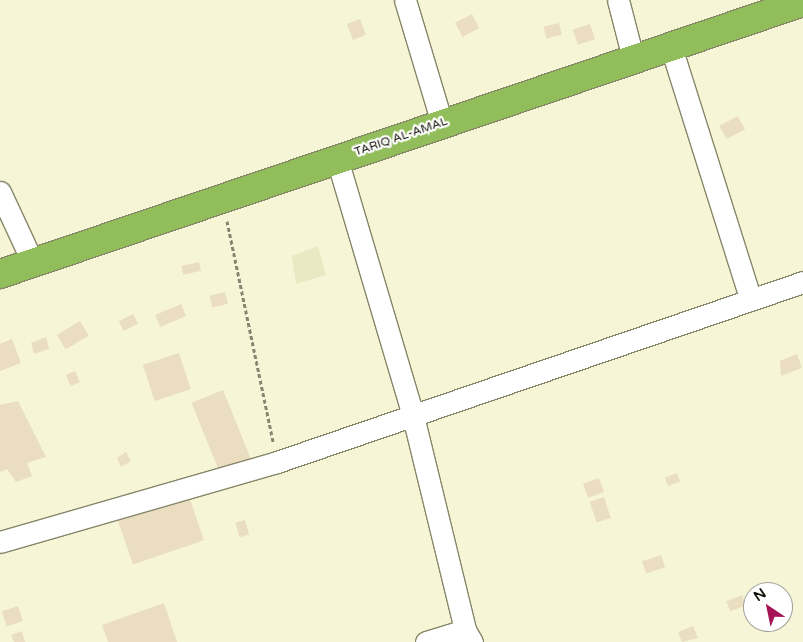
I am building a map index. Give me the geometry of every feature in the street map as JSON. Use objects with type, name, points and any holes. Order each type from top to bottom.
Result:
[{"type":"highway","name":"TARIQ AL-AMAL","points":[[0,274],[632,58],[671,47],[803,2]]},
{"type":"street","points":[[405,0],[442,123]]},
{"type":"street","points":[[618,0],[632,58]]},
{"type":"street","points":[[671,47],[751,300]]},
{"type":"street","points":[[337,159],[413,416],[469,636],[426,642]]},
{"type":"street","points":[[0,192],[33,263]]},
{"type":"street","points":[[0,542],[277,462],[803,282]]},
{"type":"path","points":[[222,198],[277,462]]},
{"type":"shaded area","points":[[318,246],[326,275],[296,284],[292,256]]},
{"type":"building","points":[[472,14],[479,28],[462,37],[455,23]]},
{"type":"building","points":[[360,19],[366,35],[353,40],[347,24]]},
{"type":"building","points":[[559,23],[562,35],[546,39],[543,27]]},
{"type":"building","points":[[590,24],[595,39],[578,45],[573,30]]},
{"type":"building","points":[[738,116],[745,129],[727,139],[719,126]]},
{"type":"building","points":[[199,262],[201,271],[183,275],[181,266]]},
{"type":"building","points":[[225,292],[228,304],[212,308],[209,296]]},
{"type":"building","points":[[181,304],[186,316],[160,327],[155,315]]},
{"type":"building","points":[[133,314],[138,324],[124,331],[119,321]]},
{"type":"building","points":[[80,321],[89,336],[66,349],[57,335]]},
{"type":"building","points":[[46,337],[49,349],[34,354],[31,343]]},
{"type":"building","points":[[12,339],[21,363],[0,371],[0,344]]},
{"type":"building","points":[[179,353],[191,389],[155,401],[143,365]]},
{"type":"building","points":[[797,354],[802,368],[781,376],[780,361]]},
{"type":"building","points":[[75,371],[80,382],[71,386],[66,375]]},
{"type":"building","points":[[223,390],[251,460],[220,473],[191,403]]},
{"type":"building","points":[[18,401],[46,457],[27,463],[32,476],[16,482],[7,469],[0,472],[0,405]]},
{"type":"building","points":[[126,452],[131,461],[121,467],[117,458]]},
{"type":"building","points":[[677,473],[680,481],[668,486],[665,478]]},
{"type":"building","points":[[599,478],[604,492],[588,498],[583,484]]},
{"type":"building","points":[[187,491],[204,540],[133,565],[116,515]]},
{"type":"building","points":[[604,497],[611,518],[597,523],[590,502]]},
{"type":"building","points":[[245,520],[249,534],[240,537],[235,523]]},
{"type":"building","points":[[661,555],[665,567],[646,574],[642,561]]},
{"type":"building","points":[[742,595],[743,606],[730,612],[726,601]]},
{"type":"building","points":[[164,603],[177,642],[108,642],[102,625]]},
{"type":"building","points":[[18,606],[23,621],[7,626],[2,611]]},
{"type":"building","points":[[693,626],[698,638],[682,642],[678,632]]},
{"type":"building","points":[[22,631],[25,642],[14,642],[11,635]]}]
